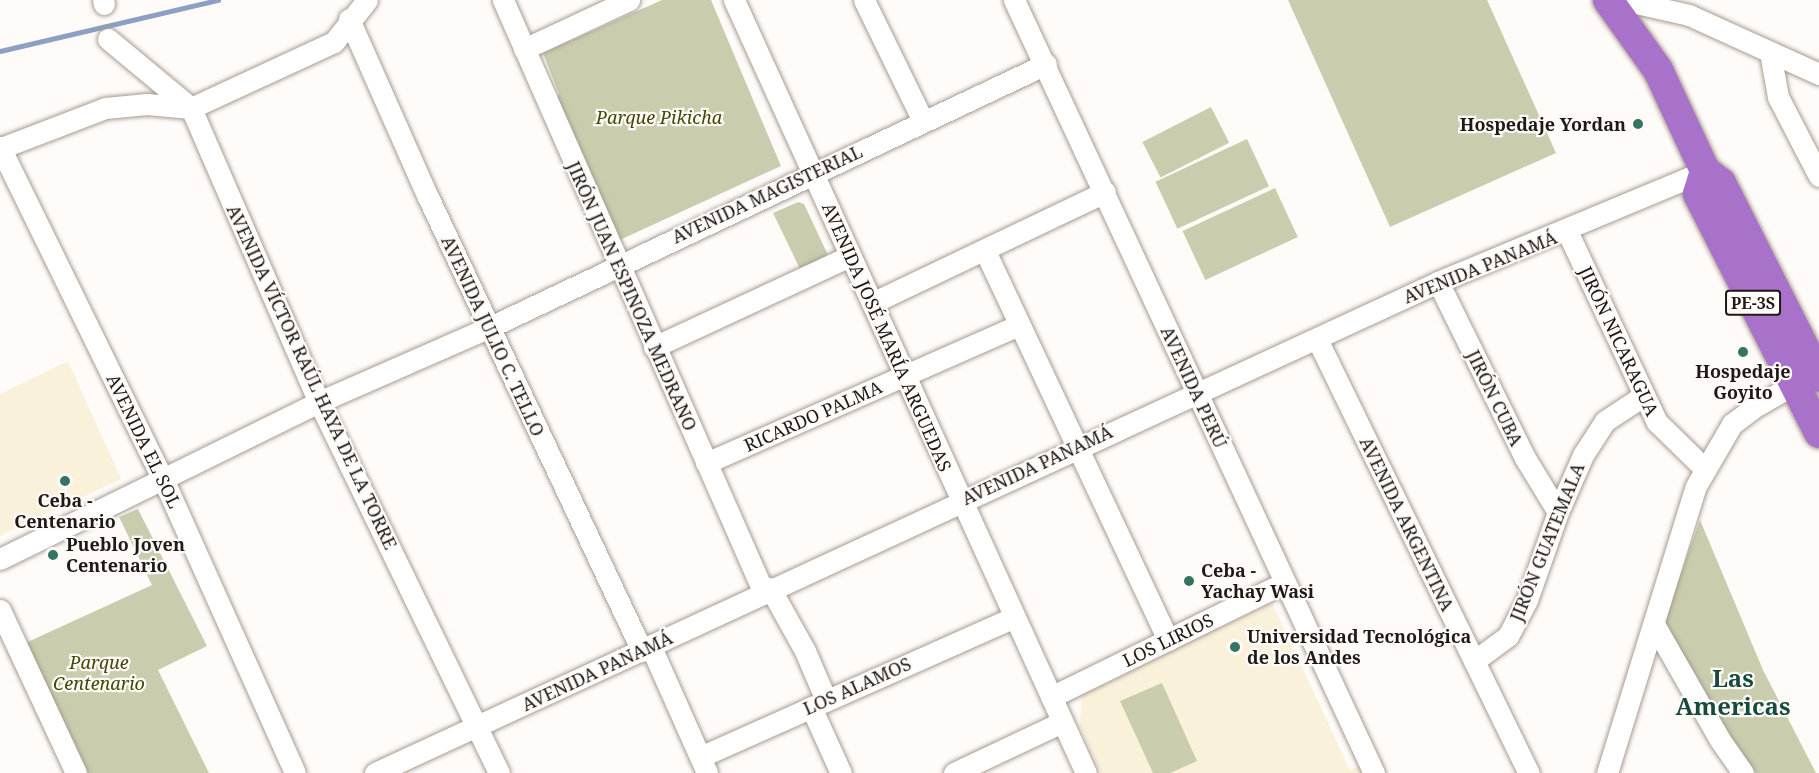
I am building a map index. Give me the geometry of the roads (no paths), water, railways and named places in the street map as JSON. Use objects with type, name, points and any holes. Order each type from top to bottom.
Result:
[{"type":"highway","name":"PE-3S","points":[[1608,0],[1658,70],[1705,171],[1721,183],[1812,376],[1819,433]]},
{"type":"street","points":[[1,147],[72,117],[105,108],[147,104],[190,108],[334,42],[349,19],[367,0]]},
{"type":"street","name":"JIRÓN JUAN ESPINOZA MEDRANO","points":[[503,0],[706,463],[766,590],[805,651],[818,703],[841,773]]},
{"type":"street","points":[[524,49],[629,0]]},
{"type":"street","name":"AVENIDA JOSÉ MARÍA ARGUEDAS","points":[[734,0],[1086,773]]},
{"type":"street","points":[[864,0],[923,121]]},
{"type":"street","name":"AVENIDA PERÚ","points":[[1014,0],[1046,64],[1284,583],[1374,773]]},
{"type":"street","points":[[1623,0],[1689,15],[1819,74]]},
{"type":"street","name":"AVENIDA JULIO C. TELLO","points":[[349,19],[490,327],[703,765]]},
{"type":"street","name":"AVENIDA VÍCTOR RAÚL HAYA DE LA TORRE","points":[[108,39],[190,108],[319,402],[499,773]]},
{"type":"street","points":[[1770,52],[1778,97],[1819,176]]},
{"type":"street","name":"AVENIDA MAGISTERIAL","points":[[0,559],[319,402],[490,327],[812,172],[1046,64]]},
{"type":"street","name":"AVENIDA EL SOL","points":[[1,147],[163,479],[295,773]]},
{"type":"street","name":"AVENIDA PANAMÁ","points":[[375,773],[646,649],[766,590],[1438,282],[1567,231],[1705,171]]},
{"type":"street","points":[[872,303],[1105,192]]},
{"type":"street","name":"JIRÓN NICARAGUA","points":[[1567,231],[1643,396],[1658,422],[1705,469]]},
{"type":"street","points":[[985,250],[1168,640]]},
{"type":"street","points":[[654,347],[850,256]]},
{"type":"street","name":"JIRÓN CUBA","points":[[1438,282],[1525,458],[1558,512]]},
{"type":"street","name":"RICARDO PALMA","points":[[706,463],[1019,325]]},
{"type":"street","name":"AVENIDA ARGENTINA","points":[[1317,339],[1529,773]]},
{"type":"street","points":[[1607,773],[1655,626],[1696,486],[1732,424],[1812,376]]},
{"type":"street","name":"JIRÓN GUATEMALA","points":[[1474,661],[1508,636],[1527,600],[1558,512],[1583,455],[1605,421],[1643,396]]},
{"type":"street","name":"LOS LIRIOS","points":[[1051,697],[1284,583]]},
{"type":"street","points":[[0,610],[76,773]]},
{"type":"street","name":"LOS ALAMOS","points":[[703,765],[818,703],[1014,617]]},
{"type":"street","points":[[1655,626],[1720,740],[1743,773]]},
{"type":"street","points":[[954,773],[1062,722]]},
{"type":"waterway","points":[[0,51],[218,0]]},
{"type":"place","name":"Hospedaje Yordan","points":[[1638,124]]},
{"type":"place","name":"Hospedaje Goyito","points":[[1743,352]]},
{"type":"place","name":"Ceba - Centenario","points":[[65,481]]},
{"type":"place","name":"Pueblo Joven Centenario","points":[[53,555]]},
{"type":"place","name":"Ceba - Yachay Wasi","points":[[1189,581]]},
{"type":"place","name":"Universidad Tecnológica de los Andes","points":[[1235,647]]},
{"type":"district","name":"Las Americas","points":[[1733,692]]},
{"type":"park label","name":"Parque Pikicha","points":[[659,117]]},
{"type":"park label","name":"Parque Centenario","points":[[99,673]]}]
